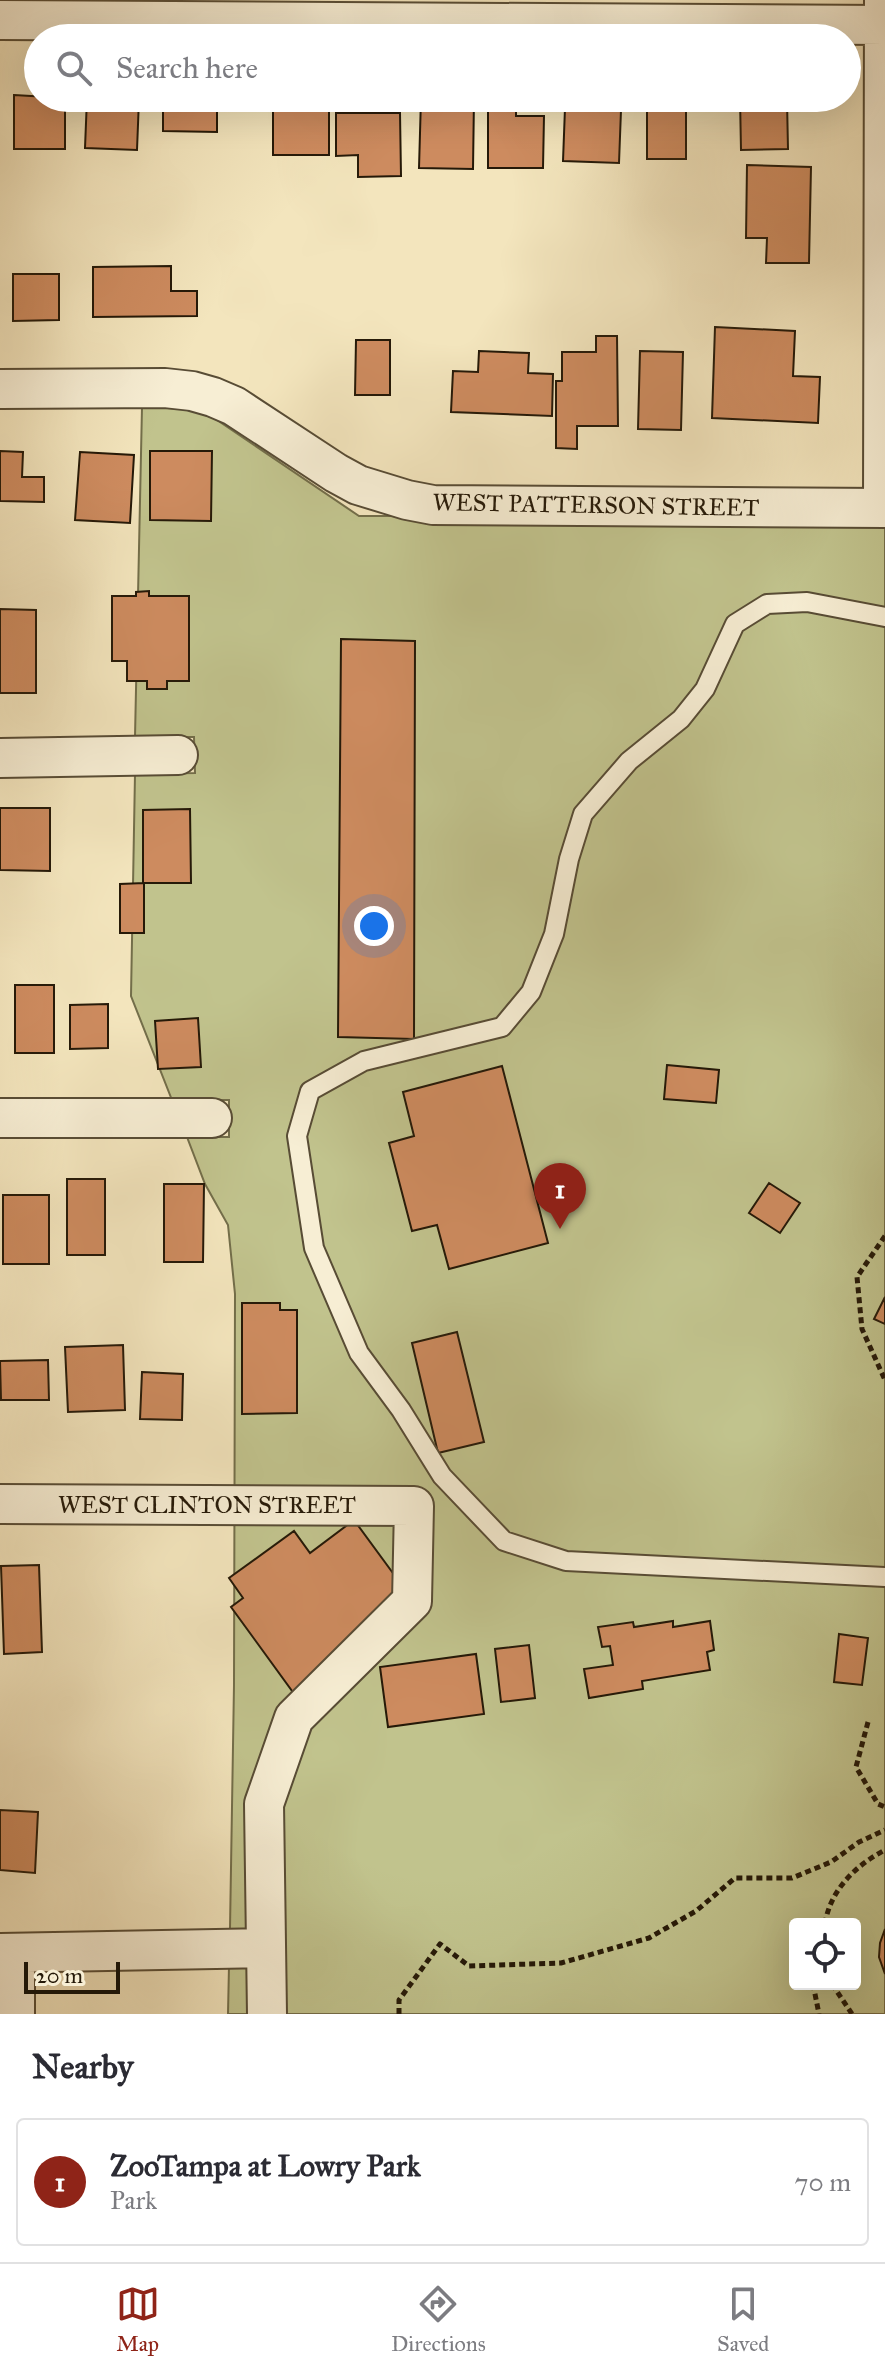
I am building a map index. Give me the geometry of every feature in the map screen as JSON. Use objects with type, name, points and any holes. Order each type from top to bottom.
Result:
[{"type":"street","points":[[884,0],[884,508]]},
{"type":"street","points":[[0,20],[39,10],[829,24]]},
{"type":"street","points":[[861,25],[885,25]]},
{"type":"street","name":"WEST PATTERSON STREET","points":[[0,389],[165,388],[192,391],[234,406],[358,485],[433,505],[884,508]]},
{"type":"street","points":[[0,758],[178,755]]},
{"type":"street","points":[[0,1118],[212,1118]]},
{"type":"street","name":"WEST CLINTON STREET","points":[[0,1504],[414,1506],[412,1601],[294,1718],[264,1804],[266,1948]]},
{"type":"street","points":[[15,2014],[8,1953],[266,1948],[267,2014]]},
{"type":"lane","points":[[885,617],[794,602],[767,604],[735,624],[705,689],[681,719],[629,761],[583,814],[569,859],[554,934],[531,992],[502,1027],[364,1061],[310,1091],[297,1136],[314,1248],[359,1353],[401,1410],[442,1476],[504,1541],[566,1561],[885,1577]]},
{"type":"path","points":[[885,1236],[857,1277],[862,1329],[885,1380]]},
{"type":"path","points":[[868,1722],[856,1767],[878,1804],[885,1807]]},
{"type":"path","points":[[399,2014],[399,2000],[440,1944],[469,1966],[561,1963],[649,1938],[696,1911],[735,1878],[792,1878],[831,1862],[859,1842],[885,1830]]},
{"type":"path","points":[[827,1918],[836,1893],[852,1872],[885,1849]]},
{"type":"path","points":[[814,1990],[819,2014]]},
{"type":"path","points":[[836,1990],[852,2014]]},
{"type":"green space","points":[[142,407],[188,409],[214,418],[359,516],[885,526],[885,2014],[228,2014],[229,1966],[234,1930],[230,1929],[235,1294],[228,1225],[205,1184],[187,1137],[229,1137],[229,1100],[172,1100],[131,996],[135,774],[195,773],[194,737],[135,737]]},
{"type":"building","points":[[14,95],[24,96],[24,112],[65,112],[65,149],[14,149]]},
{"type":"building","points":[[86,112],[138,112],[137,150],[85,148]]},
{"type":"building","points":[[163,112],[217,112],[217,132],[163,131]]},
{"type":"building","points":[[273,112],[329,112],[329,155],[273,155]]},
{"type":"building","points":[[421,112],[474,112],[473,169],[419,168]]},
{"type":"building","points":[[488,112],[544,116],[543,168],[488,168]]},
{"type":"building","points":[[565,112],[621,112],[619,163],[563,161]]},
{"type":"building","points":[[647,112],[686,112],[686,159],[647,159]]},
{"type":"building","points":[[740,112],[787,112],[788,149],[741,150]]},
{"type":"building","points":[[336,113],[400,113],[401,176],[358,177],[358,155],[336,156]]},
{"type":"building","points":[[747,165],[811,167],[809,263],[766,263],[767,238],[746,238]]},
{"type":"building","points":[[171,266],[171,291],[197,291],[197,316],[93,317],[93,267]]},
{"type":"building","points":[[13,274],[59,274],[59,320],[13,321]]},
{"type":"building","points":[[715,327],[795,331],[793,376],[820,377],[818,423],[712,418]]},
{"type":"building","points":[[596,336],[617,336],[618,426],[577,426],[577,449],[556,448],[556,381],[562,381],[562,352],[596,352]]},
{"type":"building","points":[[356,340],[390,340],[390,395],[355,395]]},
{"type":"building","points":[[479,351],[529,353],[528,373],[553,374],[552,416],[451,412],[453,371],[478,372]]},
{"type":"building","points":[[640,351],[683,352],[681,430],[638,429]]},
{"type":"building","points":[[0,451],[23,452],[22,477],[44,477],[44,502],[0,501]]},
{"type":"building","points":[[150,451],[212,451],[211,521],[150,520]]},
{"type":"building","points":[[80,452],[134,455],[130,523],[75,520]]},
{"type":"building","points":[[149,591],[149,596],[189,596],[189,681],[167,681],[167,689],[147,689],[147,681],[127,681],[127,661],[112,661],[112,596],[136,596],[136,592]]},
{"type":"building","points":[[0,609],[36,610],[36,693],[0,693]]},
{"type":"building","points":[[341,639],[415,641],[414,1039],[338,1037]]},
{"type":"building","points":[[0,808],[50,808],[50,871],[0,870]]},
{"type":"building","points":[[190,809],[191,883],[143,883],[143,810]]},
{"type":"building","points":[[144,883],[144,933],[120,933],[120,884]]},
{"type":"building","points":[[15,985],[54,985],[54,1053],[15,1053]]},
{"type":"building","points":[[108,1004],[108,1048],[70,1049],[70,1005]]},
{"type":"building","points":[[198,1018],[201,1067],[158,1069],[155,1021]]},
{"type":"building","points":[[667,1065],[719,1070],[716,1103],[664,1099]]},
{"type":"building","points":[[502,1066],[548,1243],[449,1269],[437,1225],[412,1231],[389,1143],[414,1136],[403,1092]]},
{"type":"building","points":[[67,1179],[105,1179],[105,1255],[67,1255]]},
{"type":"building","points":[[769,1183],[800,1203],[780,1233],[749,1213]]},
{"type":"building","points":[[164,1184],[204,1184],[203,1262],[164,1262]]},
{"type":"building","points":[[3,1195],[49,1195],[49,1264],[3,1264]]},
{"type":"building","points":[[885,1297],[885,1324],[874,1319]]},
{"type":"building","points":[[242,1303],[280,1303],[280,1310],[297,1310],[297,1413],[242,1414]]},
{"type":"building","points":[[457,1332],[484,1442],[438,1453],[412,1343]]},
{"type":"building","points":[[123,1345],[125,1410],[68,1412],[65,1347]]},
{"type":"building","points":[[48,1360],[49,1400],[1,1400],[0,1361]]},
{"type":"building","points":[[142,1372],[183,1374],[182,1420],[140,1419]]},
{"type":"building","points":[[354,1520],[409,1595],[295,1695],[231,1607],[243,1598],[229,1578],[294,1531],[310,1553]]},
{"type":"building","points":[[39,1565],[42,1652],[4,1654],[1,1566]]},
{"type":"building","points":[[673,1621],[673,1627],[710,1621],[714,1650],[707,1652],[710,1670],[642,1681],[643,1689],[589,1698],[584,1669],[613,1665],[610,1646],[602,1647],[598,1627],[633,1622],[634,1627]]},
{"type":"building","points":[[839,1634],[868,1638],[862,1685],[834,1682]]},
{"type":"building","points":[[529,1645],[535,1698],[501,1702],[495,1649]]},
{"type":"building","points":[[476,1654],[484,1714],[388,1727],[380,1667]]},
{"type":"building","points":[[0,1810],[38,1812],[35,1873],[0,1870]]},
{"type":"building","points":[[885,1929],[885,1974],[879,1957]]},
{"type":"place","name":"ZooTampa at Lowry Park","points":[[560,1229]]}]
